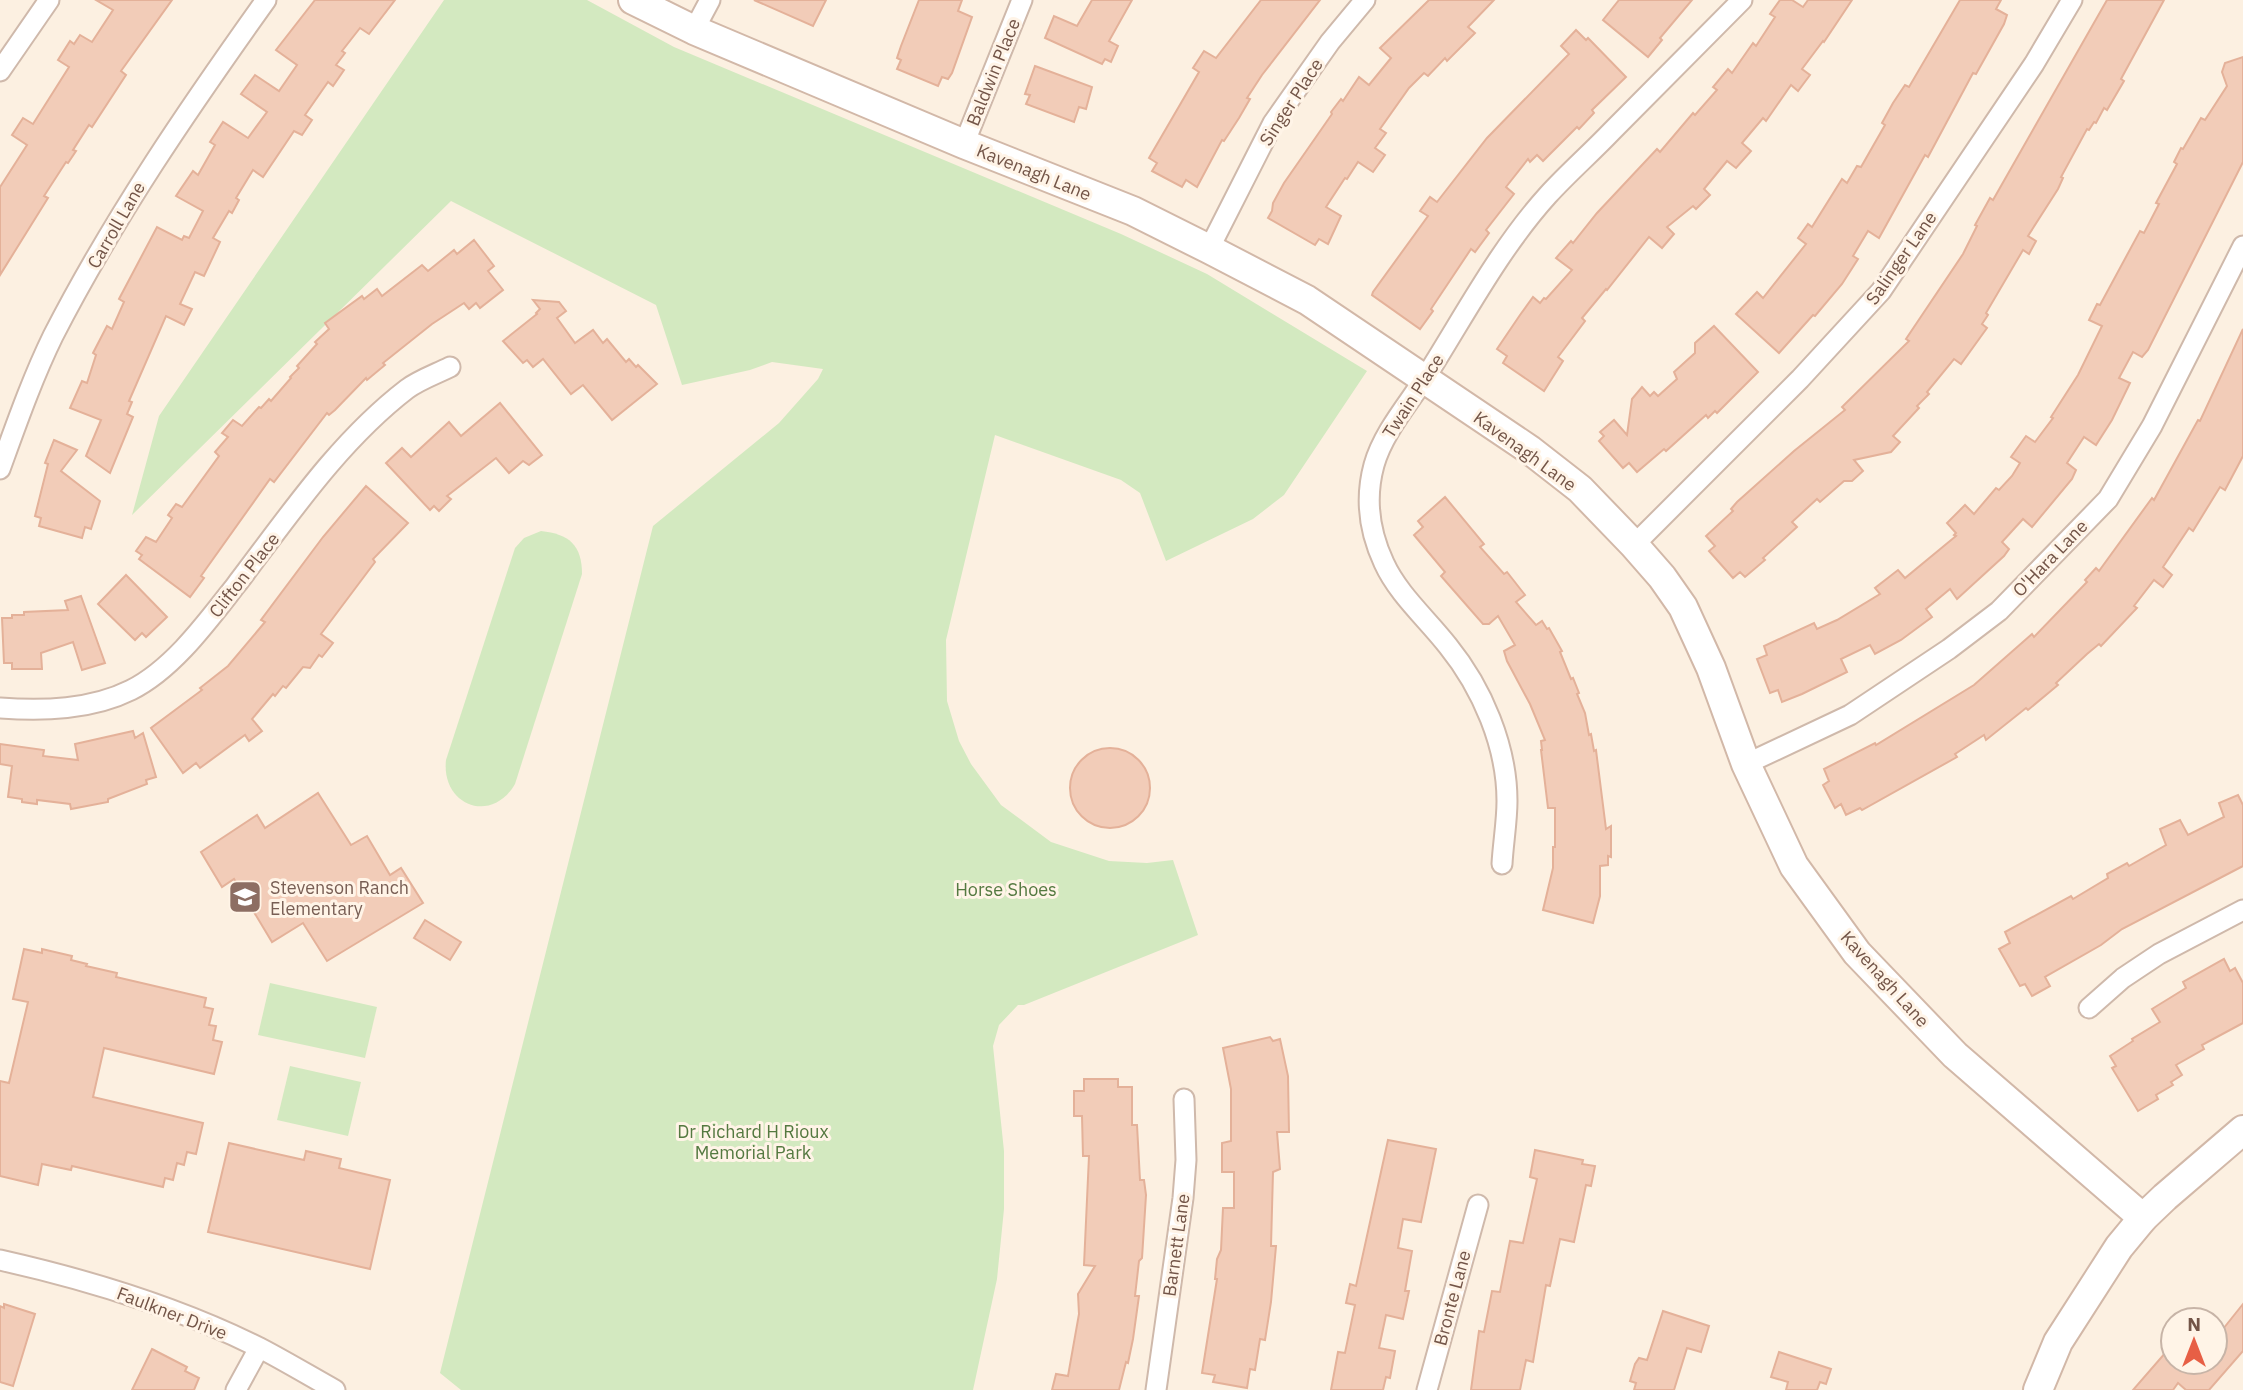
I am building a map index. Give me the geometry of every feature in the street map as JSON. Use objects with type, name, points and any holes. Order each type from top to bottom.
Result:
[{"type":"main road","name":"Kavenagh Lane","points":[[633,0],[694,30],[964,144],[1133,211],[1209,249],[1307,300],[1530,450],[1570,481],[1662,576],[1683,607],[1711,668],[1746,764],[1794,866],[1857,953],[1955,1055],[2143,1218]]},
{"type":"main road","points":[[2038,1390],[2058,1342],[2119,1247],[2143,1218],[2243,1129]]},
{"type":"street","points":[[0,71],[49,0]]},
{"type":"street","name":"Carroll Lane","points":[[0,469],[53,337],[113,229],[160,151],[266,0]]},
{"type":"street","points":[[694,30],[710,0]]},
{"type":"street","name":"Baldwin Place","points":[[964,144],[1022,0]]},
{"type":"street","name":"Singer Place","points":[[1209,249],[1273,123],[1330,42],[1365,0]]},
{"type":"street","name":"Twain Place","points":[[1502,864],[1507,801],[1502,760],[1491,720],[1473,682],[1458,659],[1385,566],[1375,541],[1370,516],[1369,489],[1375,463],[1385,439],[1504,251],[1548,196],[1742,0]]},
{"type":"street","name":"Salinger Lane","points":[[1634,545],[1800,379],[1881,291],[2034,64],[2072,0]]},
{"type":"street","name":"O'Hara Lane","points":[[1746,764],[1850,715],[1949,649],[1999,611],[2108,499],[2152,426],[2243,246]]},
{"type":"street","name":"Clifton Place","points":[[0,708],[38,711],[86,705],[131,690],[170,662],[200,631],[322,474],[363,428],[409,388],[450,367]]},
{"type":"street","points":[[2089,1008],[2123,978],[2159,954],[2243,910]]},
{"type":"street","name":"Barnett Lane","points":[[1156,1390],[1183,1198],[1186,1160],[1184,1099]]},
{"type":"street","name":"Bronte Lane","points":[[1427,1390],[1478,1205]]},
{"type":"street","name":"Faulkner Drive","points":[[0,1260],[106,1287],[178,1312],[259,1348],[335,1390]]},
{"type":"street","points":[[236,1390],[259,1348]]},
{"type":"green space","name":"Dr Richard H Rioux Memorial Park","points":[[444,0],[587,0],[674,47],[1121,234],[1207,274],[1367,371],[1284,495],[1253,519],[1166,561],[1140,493],[1121,480],[995,435],[946,640],[947,701],[959,741],[971,764],[1001,805],[1051,842],[1109,861],[1147,863],[1173,860],[1198,935],[1024,1005],[1018,1005],[999,1025],[993,1046],[1004,1151],[1004,1209],[997,1279],[973,1390],[461,1390],[440,1373],[653,526],[779,423],[818,379],[823,369],[772,362],[750,370],[682,385],[656,305],[451,201],[132,515],[159,416]]},
{"type":"green space","points":[[541,531],[559,535],[572,543],[580,555],[582,574],[515,784],[505,797],[493,804],[470,804],[459,798],[451,789],[446,760],[515,548],[524,538]]},
{"type":"green space","points":[[270,983],[377,1007],[365,1058],[258,1035]]},
{"type":"green space","points":[[290,1066],[361,1082],[348,1136],[277,1120]]},
{"type":"building","points":[[96,0],[172,0],[121,71],[126,75],[92,127],[89,125],[73,150],[76,151],[44,196],[48,198],[0,275],[0,187],[27,145],[12,135],[23,118],[33,124],[69,67],[58,60],[70,41],[74,44],[80,35],[92,42],[113,10]]},
{"type":"building","points":[[315,0],[395,0],[369,34],[360,28],[342,51],[345,53],[336,65],[344,70],[333,86],[328,82],[305,115],[312,120],[302,135],[294,131],[263,177],[253,170],[236,198],[239,200],[232,213],[229,211],[213,238],[220,242],[204,276],[195,272],[180,304],[192,309],[184,325],[166,316],[129,401],[132,402],[127,414],[133,417],[110,473],[86,456],[101,420],[70,408],[82,381],[87,383],[96,355],[93,353],[107,326],[112,329],[124,302],[119,299],[157,227],[182,240],[184,236],[189,238],[203,211],[176,196],[193,171],[198,175],[215,145],[210,142],[223,122],[248,138],[267,112],[241,94],[255,75],[279,91],[297,65],[276,50]]},
{"type":"building","points":[[754,0],[826,0],[813,26]]},
{"type":"building","points":[[919,0],[962,0],[958,11],[972,17],[952,73],[948,79],[942,77],[938,86],[897,69],[901,60],[897,58]]},
{"type":"building","points":[[1092,0],[1132,0],[1109,41],[1118,46],[1111,62],[1105,59],[1102,64],[1045,38],[1054,16],[1077,26]]},
{"type":"building","points":[[1261,0],[1320,0],[1262,75],[1197,187],[1186,180],[1182,187],[1152,171],[1157,163],[1149,158],[1199,72],[1193,68],[1204,51],[1216,58]]},
{"type":"building","points":[[1429,0],[1494,0],[1468,27],[1475,33],[1447,61],[1445,58],[1428,76],[1424,73],[1409,88],[1380,129],[1386,133],[1375,148],[1385,155],[1373,172],[1358,162],[1347,179],[1345,178],[1326,207],[1341,216],[1328,244],[1319,239],[1315,245],[1268,218],[1284,183],[1331,112],[1341,99],[1343,101],[1359,77],[1369,85],[1391,58],[1380,48]]},
{"type":"building","points":[[1619,0],[1692,0],[1660,38],[1662,40],[1648,57],[1603,20]]},
{"type":"building","points":[[1780,0],[1792,0],[1803,7],[1808,0],[1852,0],[1802,69],[1810,75],[1798,91],[1791,85],[1766,121],[1763,118],[1742,143],[1751,151],[1736,168],[1727,161],[1704,189],[1710,195],[1696,209],[1693,206],[1667,227],[1674,234],[1662,248],[1649,237],[1582,318],[1585,321],[1558,357],[1563,361],[1544,391],[1503,363],[1507,356],[1497,349],[1533,297],[1540,303],[1546,299],[1572,270],[1556,258],[1571,241],[1573,243],[1657,149],[1660,152],[1693,113],[1695,115],[1717,90],[1713,87],[1728,69],[1732,73],[1753,43],[1756,46],[1775,17],[1770,14]]},
{"type":"building","points":[[1960,0],[2001,0],[1996,9],[2007,15],[2004,24],[1976,74],[1973,73],[1928,157],[1925,155],[1879,238],[1868,231],[1853,256],[1858,259],[1842,284],[1779,353],[1736,314],[1757,292],[1763,298],[1806,244],[1798,238],[1808,224],[1812,227],[1842,179],[1847,183],[1857,166],[1861,167],[1885,125],[1882,123],[1893,103],[1905,85],[1909,87]]},
{"type":"building","points":[[2107,0],[2164,0],[2121,79],[2124,81],[2107,110],[2104,108],[2096,123],[2087,129],[2061,177],[2063,178],[2058,189],[2028,236],[2036,241],[2029,254],[2023,250],[1986,313],[1988,315],[1982,324],[1987,328],[1961,364],[1954,359],[1927,392],[1929,394],[1917,406],[1919,408],[1893,436],[1900,442],[1891,452],[1854,460],[1863,471],[1852,481],[1844,481],[1820,502],[1817,499],[1792,522],[1797,527],[1763,558],[1765,560],[1745,577],[1740,572],[1733,578],[1709,551],[1715,546],[1706,536],[1733,511],[1731,509],[1737,502],[1845,410],[1842,407],[1909,341],[1906,339],[1963,254],[1990,198],[1993,200]]},
{"type":"building","points":[[1576,30],[1586,40],[1588,38],[1626,77],[1592,110],[1594,113],[1579,129],[1577,127],[1543,161],[1537,155],[1530,162],[1528,159],[1506,187],[1514,194],[1486,230],[1489,233],[1475,252],[1471,249],[1420,329],[1372,295],[1373,292],[1428,216],[1420,211],[1430,197],[1437,202],[1487,138],[1569,54],[1561,46]]},
{"type":"building","points":[[2243,57],[2243,162],[2148,350],[2142,357],[2133,352],[2119,378],[2130,383],[2112,420],[2096,445],[2084,437],[2067,463],[2076,470],[2072,479],[2032,527],[2023,519],[2002,542],[2009,549],[2004,556],[1957,599],[1950,589],[1926,609],[1932,617],[1901,640],[1875,654],[1870,645],[1841,659],[1847,672],[1782,702],[1778,690],[1770,693],[1757,659],[1767,655],[1764,646],[1814,623],[1817,629],[1837,620],[1880,594],[1875,588],[1898,570],[1905,578],[1956,536],[1947,523],[1965,505],[1974,514],[1996,488],[1999,490],[2012,476],[2020,463],[2011,457],[2026,436],[2035,442],[2053,418],[2051,417],[2078,375],[2102,326],[2089,320],[2140,231],[2144,233],[2159,204],[2156,203],[2177,164],[2174,162],[2181,148],[2183,149],[2201,118],[2205,120],[2227,86],[2222,72],[2225,63]]},
{"type":"building","points":[[1035,66],[1092,87],[1086,109],[1079,107],[1074,122],[1026,104],[1030,95],[1025,94]]},
{"type":"building","points":[[474,240],[494,266],[488,271],[503,290],[480,308],[476,303],[469,309],[464,303],[432,324],[383,363],[385,365],[367,380],[366,378],[335,410],[329,415],[327,413],[274,482],[270,479],[201,576],[204,578],[190,597],[139,559],[142,555],[136,551],[146,537],[156,542],[172,518],[168,515],[176,504],[182,507],[219,456],[215,452],[228,437],[222,433],[233,420],[242,426],[259,407],[269,399],[271,401],[317,344],[315,342],[329,329],[325,323],[362,296],[364,299],[377,289],[382,296],[422,265],[428,271],[454,250],[457,254]]},
{"type":"building","points":[[533,300],[559,302],[566,311],[557,318],[575,343],[593,330],[603,343],[607,339],[626,362],[629,359],[636,367],[638,365],[657,384],[612,420],[583,385],[571,394],[543,359],[533,367],[527,360],[523,363],[503,341],[537,314],[540,309]]},
{"type":"building","points":[[1714,326],[1758,372],[1717,413],[1715,411],[1708,418],[1706,415],[1666,451],[1664,449],[1637,472],[1629,463],[1623,468],[1599,441],[1604,436],[1600,432],[1614,420],[1627,435],[1632,399],[1642,387],[1650,396],[1654,392],[1658,396],[1677,379],[1674,372],[1695,353],[1695,343]]},
{"type":"building","points":[[2243,329],[2243,456],[2225,490],[2220,487],[2193,531],[2189,528],[2163,567],[2172,575],[2163,587],[2154,580],[2134,606],[2137,608],[2101,646],[2099,644],[2087,654],[2056,683],[2058,685],[2028,710],[2026,708],[1986,740],[1984,735],[1955,754],[1957,757],[1862,810],[1860,808],[1846,815],[1841,804],[1835,808],[1823,785],[1829,781],[1824,769],[1875,743],[1876,745],[1974,685],[2032,634],[2034,637],[2087,582],[2085,580],[2096,568],[2099,571],[2152,498],[2154,500],[2198,420],[2200,421]]},
{"type":"building","points":[[500,403],[542,455],[529,465],[523,461],[509,473],[496,458],[447,496],[451,499],[439,511],[434,506],[430,510],[386,463],[402,448],[411,457],[449,422],[461,436]]},
{"type":"building","points":[[54,440],[77,450],[61,471],[100,501],[91,529],[85,527],[82,538],[39,526],[41,518],[35,516],[48,464],[45,463]]},
{"type":"building","points":[[366,486],[408,523],[373,559],[375,562],[321,634],[333,643],[322,657],[319,655],[310,668],[303,667],[286,688],[283,686],[275,696],[273,694],[252,719],[262,731],[249,741],[245,735],[200,768],[196,763],[183,773],[151,728],[202,690],[200,688],[228,666],[265,622],[261,620],[323,537]]},
{"type":"building","points":[[1445,497],[1484,544],[1480,547],[1504,574],[1507,572],[1525,595],[1516,602],[1536,625],[1542,621],[1547,629],[1549,628],[1562,651],[1560,652],[1579,693],[1577,694],[1585,713],[1589,735],[1591,734],[1594,751],[1596,750],[1606,829],[1611,826],[1611,857],[1608,856],[1608,865],[1600,866],[1600,896],[1593,923],[1543,910],[1555,847],[1555,808],[1548,808],[1541,750],[1541,741],[1545,740],[1507,661],[1504,651],[1515,645],[1498,616],[1489,624],[1483,624],[1441,576],[1445,572],[1414,535],[1423,527],[1418,521]]},
{"type":"building","points":[[126,575],[167,617],[146,637],[142,633],[135,640],[98,604]]},
{"type":"building","points":[[81,596],[105,663],[82,670],[73,642],[41,653],[42,669],[12,669],[12,663],[4,663],[2,618],[24,615],[24,612],[68,610],[65,601]]},
{"type":"building","points":[[133,731],[135,738],[143,733],[156,777],[146,780],[147,784],[108,799],[108,802],[71,809],[70,804],[37,800],[37,804],[8,797],[12,766],[0,764],[0,744],[44,750],[43,756],[78,760],[75,744]]},
{"type":"building","points":[[1110,748],[1125,751],[1138,760],[1147,773],[1150,788],[1147,803],[1138,816],[1125,825],[1110,828],[1095,825],[1082,816],[1073,803],[1070,788],[1073,773],[1082,760],[1095,751]]},
{"type":"building","points":[[318,793],[351,845],[367,836],[390,875],[401,868],[423,903],[327,961],[303,923],[272,942],[234,879],[222,887],[201,852],[257,815],[265,828]]},
{"type":"building","points":[[2238,795],[2243,805],[2243,866],[2122,929],[2101,945],[2045,977],[2050,986],[2032,996],[2025,984],[2020,986],[1999,949],[2010,943],[2005,932],[2071,896],[2073,899],[2108,878],[2107,874],[2127,863],[2129,866],[2166,845],[2160,829],[2180,820],[2188,835],[2224,817],[2219,803]]},
{"type":"building","points":[[425,920],[461,942],[450,960],[414,938]]},
{"type":"building","points":[[24,949],[42,953],[42,949],[72,956],[71,960],[87,964],[86,966],[117,973],[116,977],[206,998],[204,1007],[213,1009],[209,1025],[216,1026],[213,1040],[222,1042],[214,1074],[104,1048],[93,1097],[203,1123],[196,1154],[187,1152],[184,1165],[177,1163],[173,1180],[165,1178],[163,1187],[72,1166],[71,1170],[42,1164],[38,1185],[0,1176],[0,1081],[9,1083],[28,1002],[13,999]]},
{"type":"building","points":[[2224,959],[2230,971],[2235,968],[2243,983],[2243,1023],[2202,1045],[2204,1049],[2176,1065],[2182,1075],[2171,1082],[2173,1085],[2156,1095],[2158,1099],[2138,1111],[2112,1068],[2116,1066],[2110,1056],[2160,1022],[2152,1009],[2186,988],[2183,982]]},
{"type":"building","points":[[1270,1037],[1273,1041],[1280,1039],[1288,1076],[1289,1132],[1277,1132],[1280,1169],[1273,1172],[1271,1246],[1276,1246],[1271,1302],[1265,1340],[1260,1339],[1255,1370],[1250,1369],[1247,1388],[1213,1382],[1215,1375],[1202,1373],[1217,1279],[1217,1259],[1221,1250],[1223,1208],[1234,1208],[1234,1172],[1222,1172],[1222,1143],[1231,1141],[1231,1089],[1223,1048]]},
{"type":"building","points":[[1084,1079],[1118,1079],[1118,1087],[1132,1087],[1132,1125],[1137,1125],[1140,1180],[1144,1180],[1146,1195],[1142,1258],[1139,1261],[1135,1296],[1139,1296],[1128,1363],[1126,1362],[1119,1390],[1052,1390],[1056,1374],[1068,1376],[1079,1314],[1078,1294],[1095,1266],[1084,1265],[1089,1156],[1083,1156],[1082,1116],[1074,1116],[1074,1091],[1084,1091]]},
{"type":"building","points":[[1388,1140],[1436,1149],[1421,1222],[1403,1219],[1398,1248],[1412,1251],[1405,1291],[1409,1291],[1403,1319],[1386,1315],[1379,1348],[1395,1351],[1390,1378],[1386,1377],[1383,1390],[1331,1390],[1338,1352],[1345,1353],[1355,1305],[1346,1303],[1350,1284],[1356,1286]]},
{"type":"building","points":[[229,1143],[304,1160],[306,1151],[341,1159],[339,1168],[390,1180],[370,1269],[208,1232]]},
{"type":"building","points":[[1535,1150],[1583,1160],[1582,1164],[1595,1166],[1591,1186],[1586,1185],[1574,1242],[1560,1239],[1550,1286],[1546,1285],[1533,1362],[1526,1360],[1520,1390],[1471,1390],[1479,1331],[1484,1332],[1492,1291],[1500,1292],[1510,1241],[1523,1243],[1537,1179],[1530,1177]]},
{"type":"building","points":[[4,1304],[35,1314],[13,1386],[0,1382],[0,1306],[4,1308]]},
{"type":"building","points":[[2243,1304],[2243,1351],[2229,1367],[2229,1322]]},
{"type":"building","points":[[1663,1311],[1709,1326],[1701,1352],[1687,1348],[1674,1390],[1634,1390],[1636,1383],[1630,1381],[1635,1364],[1639,1358],[1647,1360]]},
{"type":"building","points":[[152,1349],[187,1367],[185,1371],[199,1378],[194,1390],[132,1390]]},
{"type":"building","points":[[1779,1352],[1831,1369],[1826,1384],[1820,1382],[1817,1390],[1786,1390],[1788,1382],[1771,1377]]},
{"type":"building","points":[[2159,1360],[2159,1376],[2221,1376],[2209,1390],[2186,1390],[2178,1383],[2173,1390],[2133,1390]]},
{"type":"place","name":"Stevenson Ranch Elementary","points":[[245,897]]},
{"type":"park label","name":"Horse Shoes","points":[[1006,889]]}]
